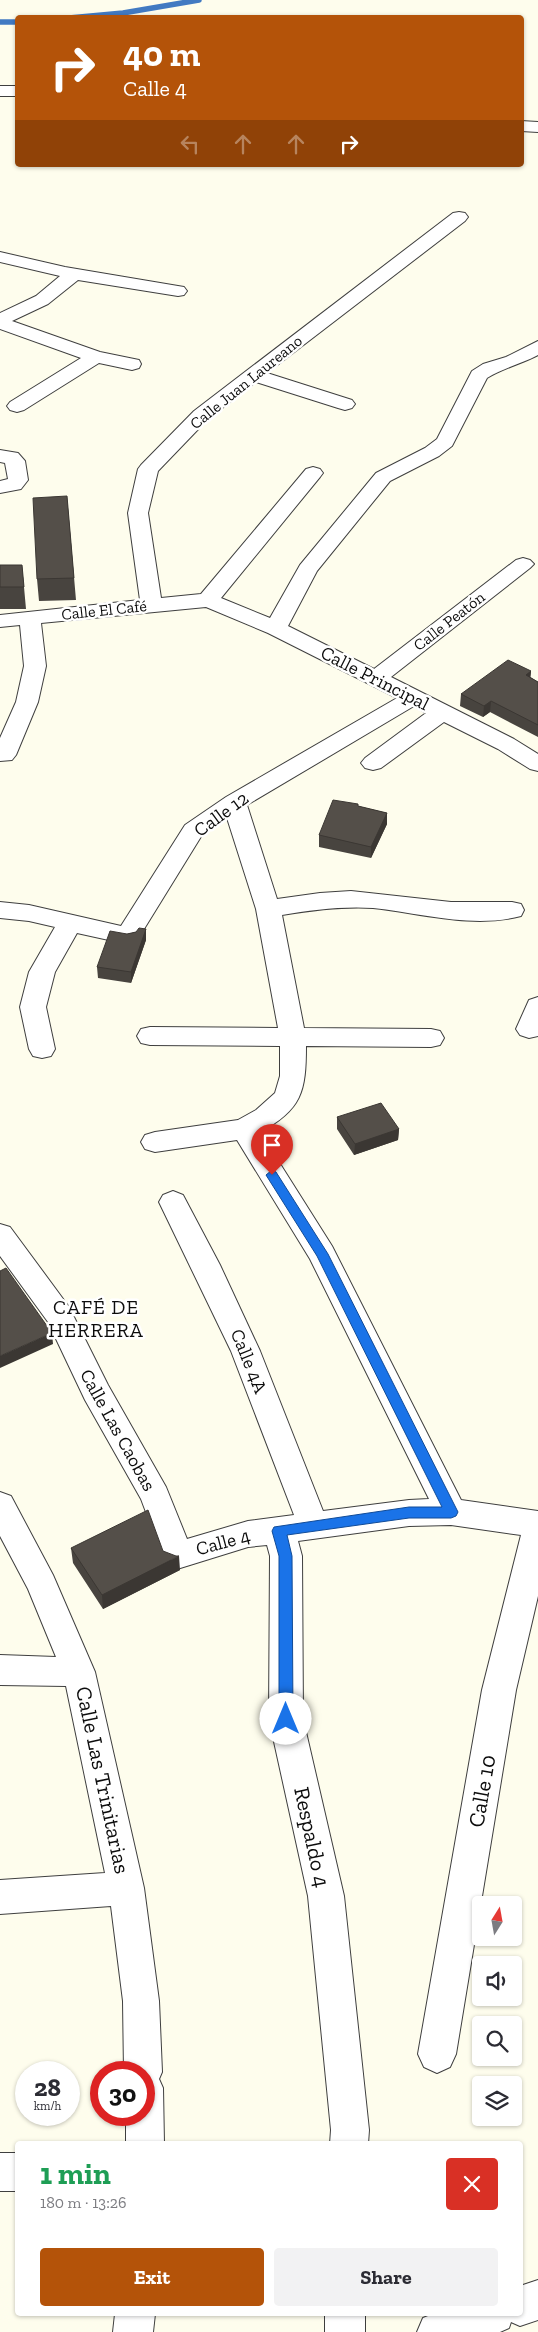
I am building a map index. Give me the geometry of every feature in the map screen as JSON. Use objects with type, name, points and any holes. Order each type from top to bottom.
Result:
[{"type":"street","points":[[0,91],[15,91]]},
{"type":"street","points":[[524,126],[538,127]]},
{"type":"street","name":"Calle Juan Laureano","points":[[151,606],[138,513],[148,469],[201,415],[460,217]]},
{"type":"street","points":[[0,257],[74,274],[178,291]]},
{"type":"street","points":[[0,322],[42,300],[74,274]]},
{"type":"street","points":[[0,322],[96,357],[132,364]]},
{"type":"street","points":[[276,628],[307,569],[383,477],[432,452],[445,442],[454,426],[457,415],[479,375],[490,368],[514,361],[538,347]]},
{"type":"street","points":[[17,406],[96,357]]},
{"type":"street","points":[[253,376],[345,404]]},
{"type":"street","points":[[0,456],[11,456],[15,461],[18,480],[14,485],[0,488]]},
{"type":"street","points":[[208,600],[313,473]]},
{"type":"street","name":"Calle Peatón","points":[[376,678],[523,564]]},
{"type":"street","name":"Calle Principal","points":[[208,600],[276,628],[506,744],[538,764]]},
{"type":"street","name":"Calle El Café","points":[[0,621],[208,600]]},
{"type":"street","points":[[4,756],[27,702],[36,666],[30,617]]},
{"type":"street","name":"Calle 12","points":[[0,910],[29,913],[128,936],[194,830],[234,802],[414,697]]},
{"type":"street","points":[[373,763],[442,712]]},
{"type":"street","points":[[155,1142],[244,1129],[266,1117],[287,1098],[293,1076],[293,1038],[268,909],[234,802]]},
{"type":"street","points":[[268,909],[316,900],[353,899],[447,911],[495,912],[512,910]]},
{"type":"street","points":[[42,1049],[34,1007],[42,972],[70,923]]},
{"type":"street","points":[[150,1036],[430,1038]]},
{"type":"street","points":[[244,1129],[322,1254],[451,1512]]},
{"type":"street","name":"Calle 4A","points":[[173,1202],[216,1282],[255,1374],[301,1496],[314,1525]]},
{"type":"street","name":"Calle Las Caobas","points":[[0,1235],[59,1316],[96,1391],[155,1496],[177,1555]]},
{"type":"street","name":"Calle Las Trinitarias","points":[[0,1505],[42,1585],[79,1672],[126,1888],[141,2001],[143,2061]]},
{"type":"street","name":"Calle 4","points":[[177,1555],[248,1534],[409,1513],[451,1512],[538,1524]]},
{"type":"street","name":"Calle 10","points":[[437,2054],[499,1690],[538,1530]]},
{"type":"street","name":"Respaldo 4","points":[[279,1531],[286,1556],[286,1719],[326,1896],[349,2120],[349,2141]]},
{"type":"street","points":[[0,1670],[79,1672]]},
{"type":"street","points":[[0,1897],[126,1888]]},
{"type":"street","points":[[145,2126],[145,2141]]},
{"type":"street","points":[[0,2172],[15,2172]]},
{"type":"street","points":[[523,2305],[538,2300]]},
{"type":"street","points":[[133,2332],[135,2316]]},
{"type":"street","points":[[345,2332],[346,2316]]},
{"type":"street","points":[[437,2332],[489,2316]]},
{"type":"building","points":[[67,496],[74,578],[37,579],[33,498]]},
{"type":"building","points":[[0,565],[22,565],[24,587],[0,587]]},
{"type":"building","points":[[508,660],[531,671],[526,675],[538,682],[538,725],[491,701],[484,706],[461,694]]},
{"type":"building","points":[[333,800],[358,804],[358,806],[387,813],[371,847],[319,835]]},
{"type":"building","points":[[139,928],[146,929],[131,972],[97,967],[110,931],[127,934],[136,932]]},
{"type":"building","points":[[381,1103],[399,1129],[355,1144],[337,1117]]},
{"type":"building","points":[[6,1268],[52,1333],[0,1356],[0,1271]]},
{"type":"building","points":[[148,1510],[163,1551],[179,1556],[102,1595],[71,1548]]},
{"type":"waterway","points":[[101,15],[199,0]]},
{"type":"waterway","points":[[0,22],[15,22]]},
{"type":"district","name":"CAFÉ DE HERRERA","points":[[96,1318]]},
{"type":"route","points":[[272,1175],[322,1254],[451,1512],[409,1513],[279,1531],[286,1556],[286,1719]]}]
